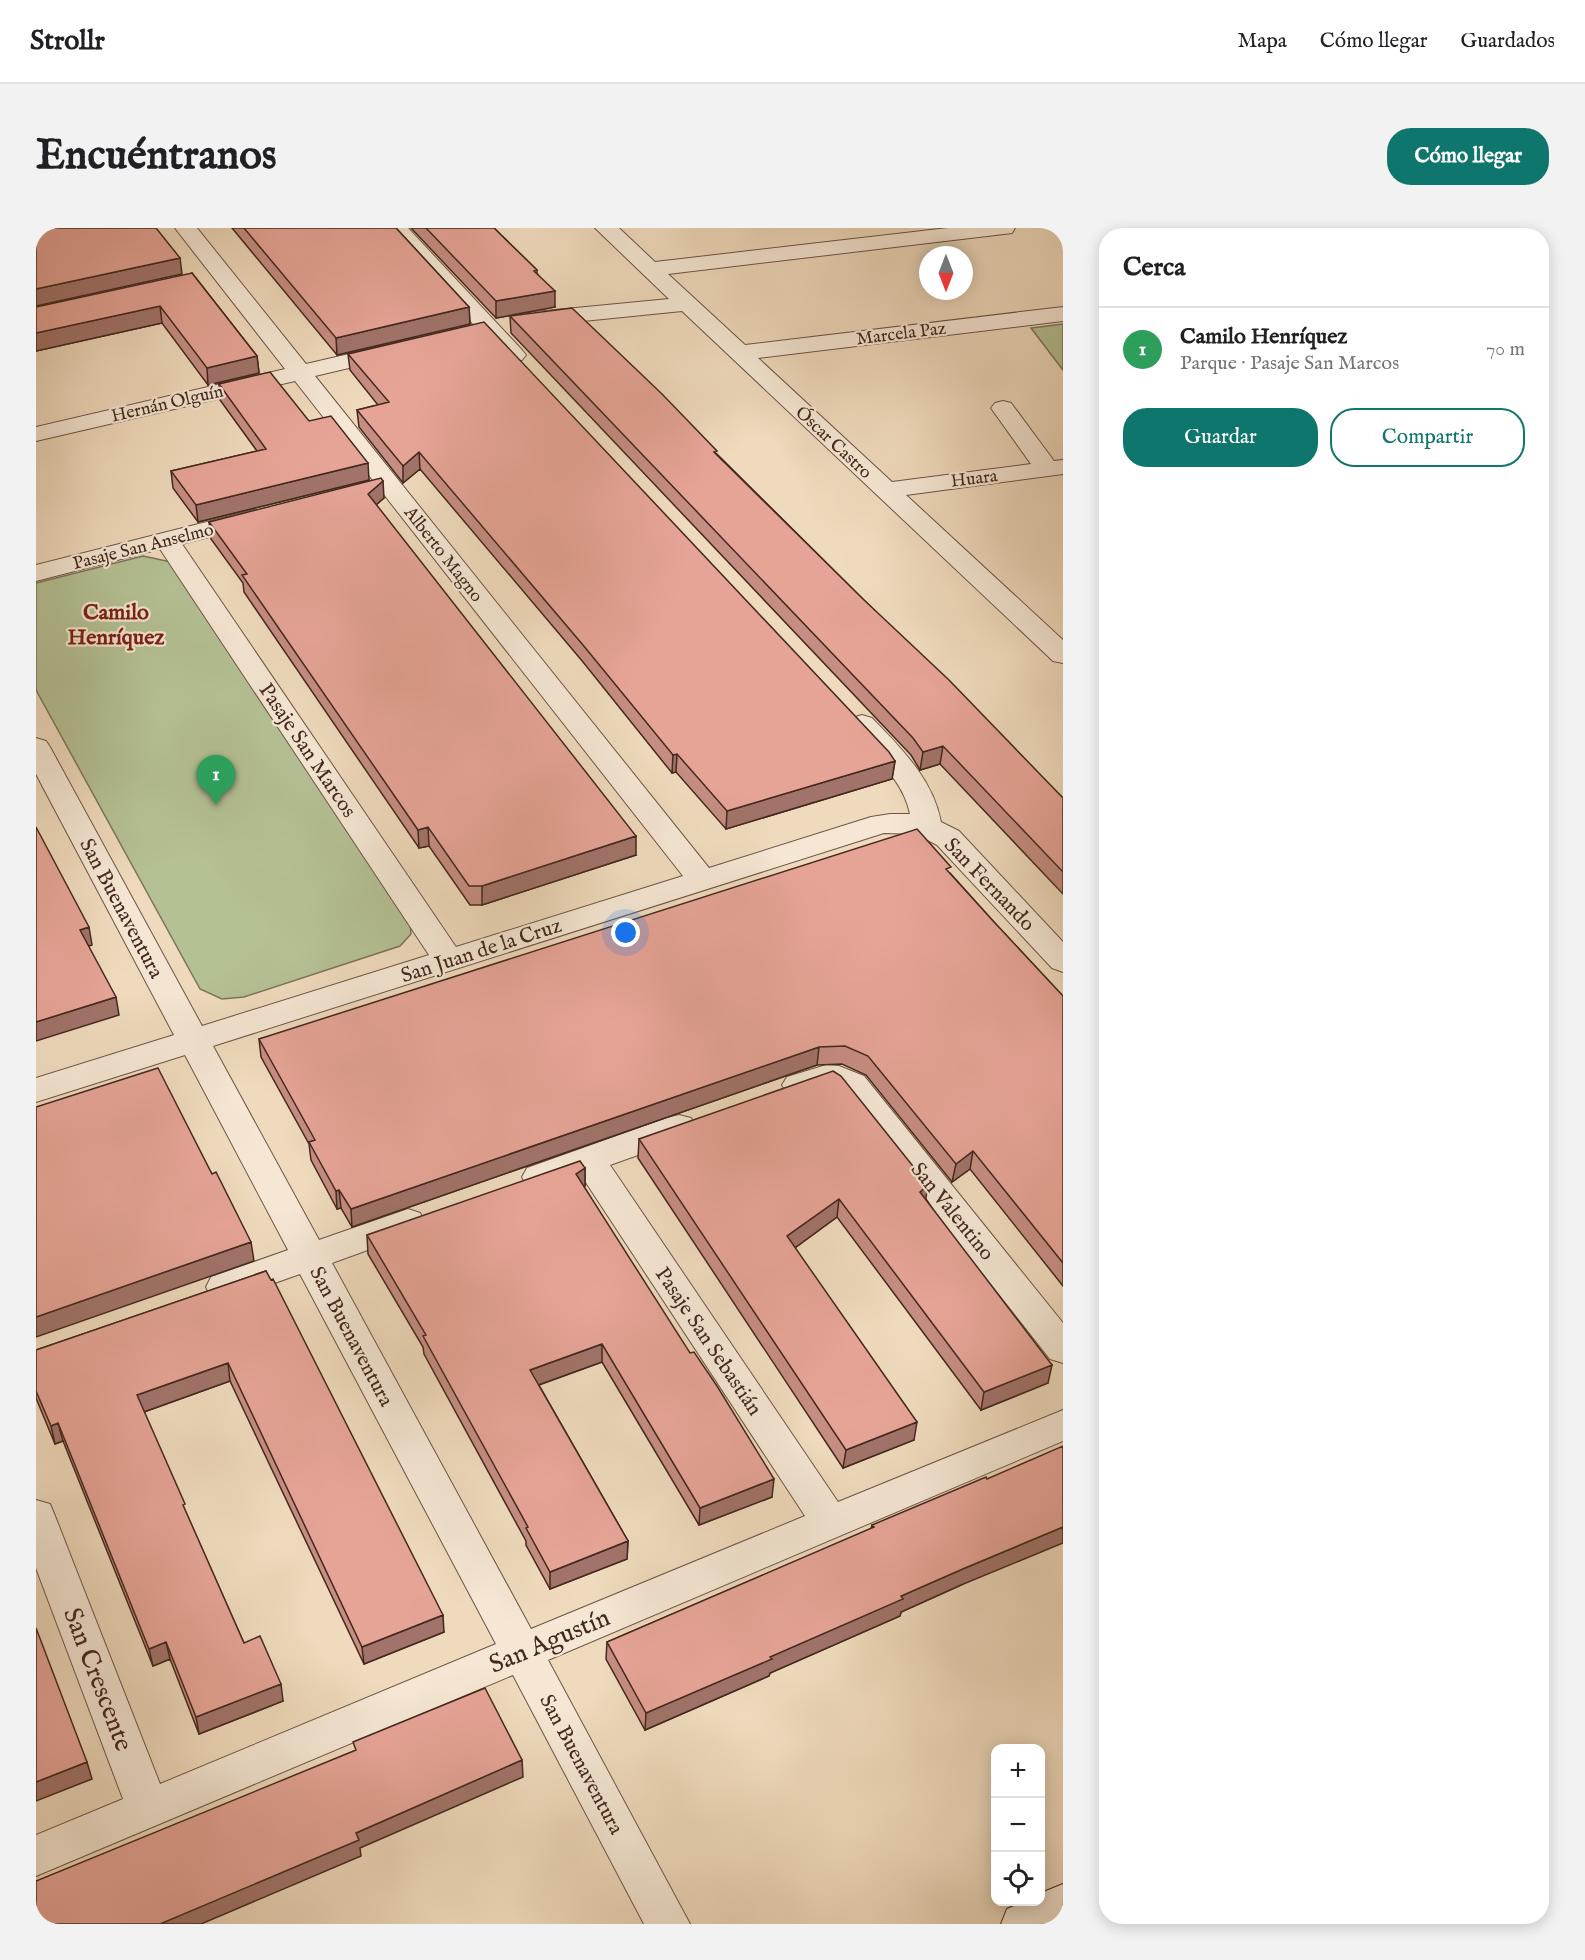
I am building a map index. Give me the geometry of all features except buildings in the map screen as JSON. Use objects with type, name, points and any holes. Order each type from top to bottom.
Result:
[{"type":"street","name":"Alberto Magno","points":[[186,228],[212,277],[301,372],[378,487],[702,880]]},
{"type":"street","points":[[396,228],[478,331],[530,372]]},
{"type":"street","name":"Óscar Castro","points":[[606,228],[1063,656]]},
{"type":"street","points":[[650,269],[957,231],[1004,228]]},
{"type":"street","points":[[791,233],[803,251]]},
{"type":"street","points":[[478,331],[558,316],[687,304]]},
{"type":"street","name":"Marcela Paz","points":[[739,353],[1063,314]]},
{"type":"street","name":"Hernán Olguín","points":[[36,434],[412,346]]},
{"type":"street","points":[[1003,408],[1055,468]]},
{"type":"street","name":"Huara","points":[[886,490],[1055,468]]},
{"type":"street","name":"Pasaje San Anselmo","points":[[36,573],[278,512]]},
{"type":"street","name":"Pasaje San Marcos","points":[[167,540],[449,961]]},
{"type":"street","name":"San Fernando","points":[[841,702],[910,778],[925,809],[927,826],[948,838],[1063,962]]},
{"type":"street","name":"San Buenaventura","points":[[36,747],[668,1924]]},
{"type":"street","name":"San Juan de la Cruz","points":[[36,1090],[874,825],[896,822],[927,826]]},
{"type":"street","name":"San Valentino","points":[[766,1096],[822,1077],[840,1077],[852,1084],[1063,1349]]},
{"type":"street","points":[[509,1187],[710,1116]]},
{"type":"street","name":"Pasaje San Sebastián","points":[[588,1159],[831,1522]]},
{"type":"street","points":[[198,1296],[441,1211]]},
{"type":"street","name":"San Agustín","points":[[36,1856],[1063,1425]]},
{"type":"street","name":"San Crescente","points":[[36,1516],[148,1809]]},
{"type":"street","points":[[1023,1924],[1063,1905]]},
{"type":"green space","points":[[1063,324],[1063,370],[1031,328]]},
{"type":"green space","name":"Camilo Henríquez","points":[[143,556],[171,562],[410,920],[411,934],[400,946],[244,997],[222,999],[200,989],[36,690],[36,583]]},
{"type":"place","name":"Camilo Henríquez","points":[[216,805]]},
{"type":"district","name":"Camilo Henríquez","points":[[116,624]]}]
